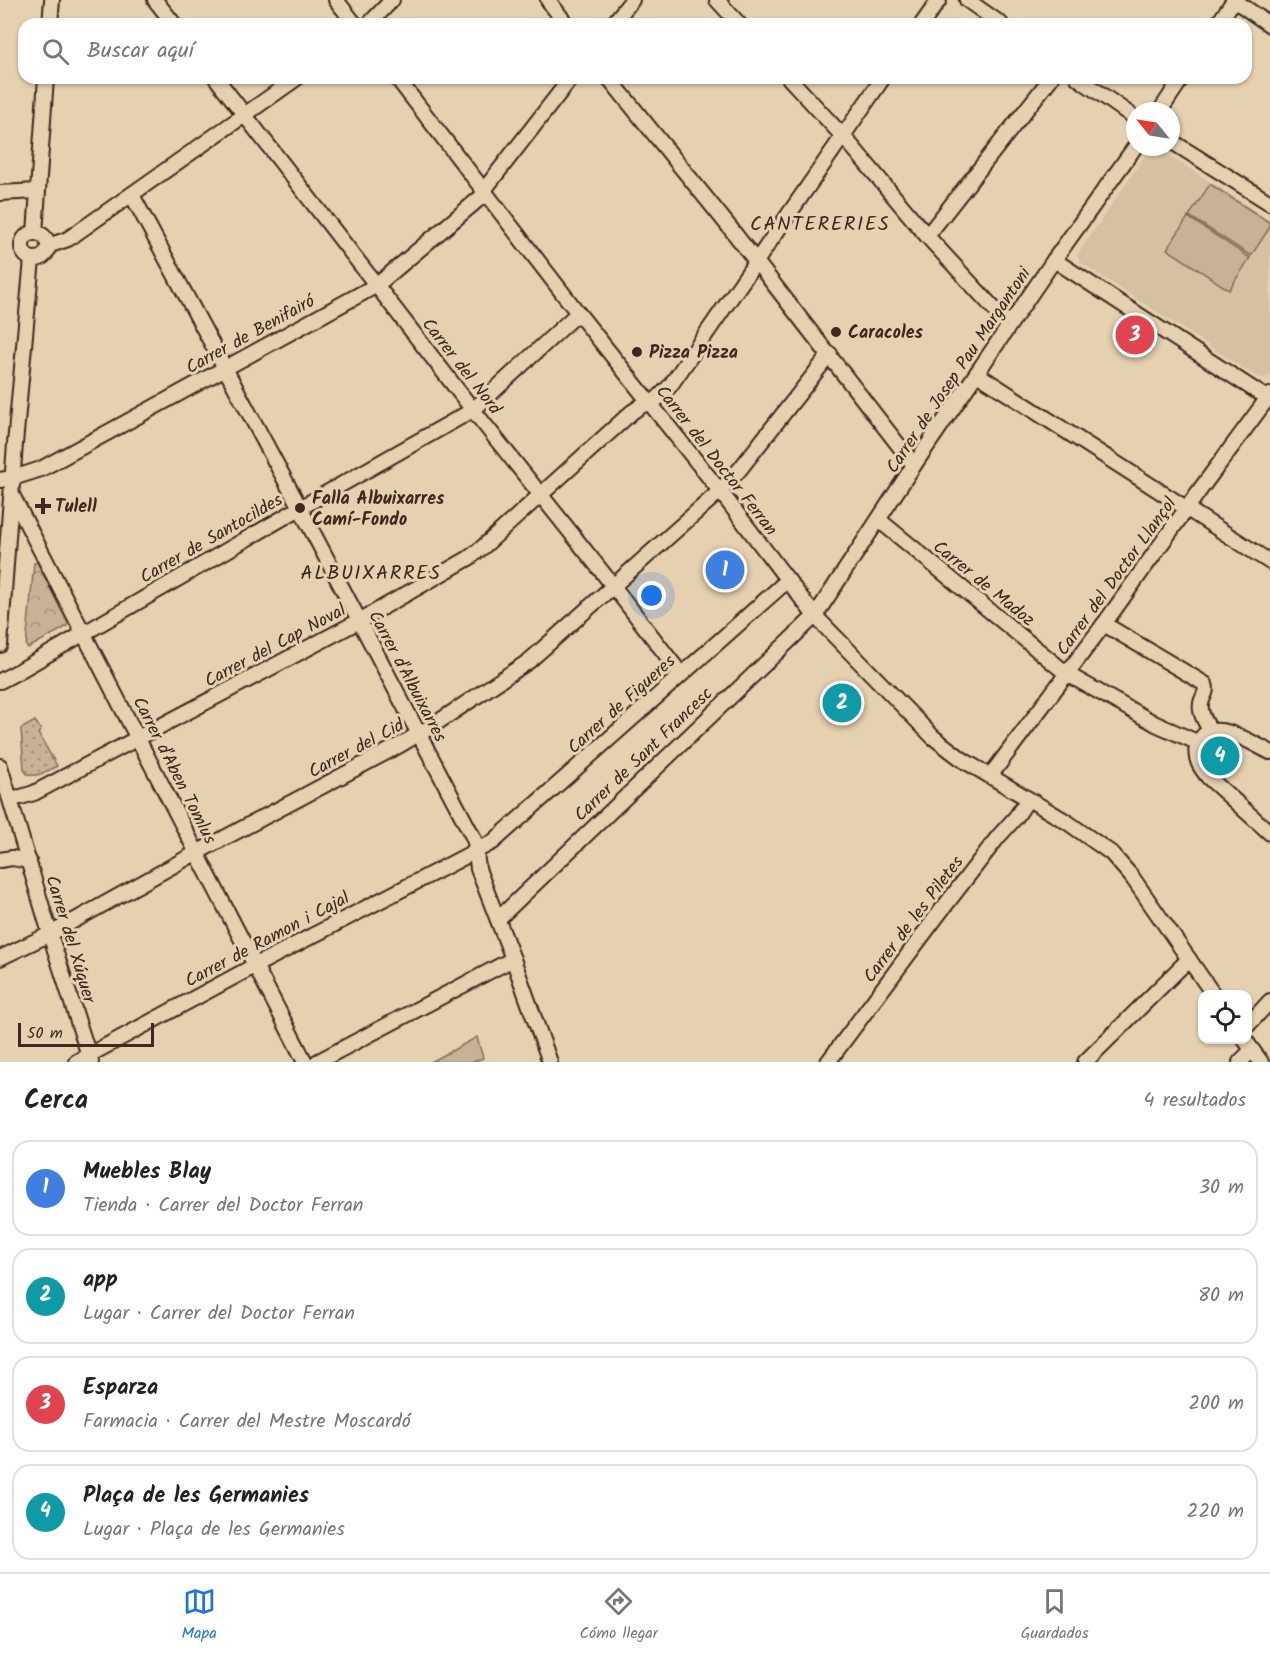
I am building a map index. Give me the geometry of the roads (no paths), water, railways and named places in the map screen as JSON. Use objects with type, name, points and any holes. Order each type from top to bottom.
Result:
[{"type":"street","points":[[50,18],[52,0]]},
{"type":"street","points":[[155,0],[169,18]]},
{"type":"street","points":[[336,0],[350,18]]},
{"type":"street","points":[[375,18],[392,0]]},
{"type":"street","points":[[548,0],[562,18]]},
{"type":"street","points":[[618,18],[632,0]]},
{"type":"street","points":[[717,0],[734,18]]},
{"type":"street","points":[[926,18],[939,0]]},
{"type":"street","points":[[967,0],[992,18]]},
{"type":"street","points":[[1222,18],[1234,0],[1270,25]]},
{"type":"street","points":[[35,233],[46,84]]},
{"type":"street","name":"Carrer del Nord","points":[[221,84],[681,674]]},
{"type":"street","points":[[48,246],[68,239],[289,84]]},
{"type":"street","name":"Carrer del Doctor Ferran","points":[[402,84],[815,616],[933,737],[963,759],[1056,815],[1104,847],[1120,861],[1210,990]]},
{"type":"street","name":"Carrer de Benifairó","points":[[7,479],[41,469],[377,285],[485,191],[566,84]]},
{"type":"street","points":[[614,84],[830,354],[914,465]]},
{"type":"street","points":[[794,84],[927,236],[1010,325]]},
{"type":"street","name":"Carrer del Cap Noval","points":[[10,798],[34,793],[359,621],[469,558],[632,412],[661,395],[670,386],[879,84]]},
{"type":"street","points":[[927,236],[1046,84]]},
{"type":"street","points":[[1086,84],[1126,112]]},
{"type":"street","points":[[1166,102],[1178,84]]},
{"type":"street","points":[[1180,147],[1270,203]]},
{"type":"street","name":"Carrer de Josep Pau Margantoni","points":[[815,616],[914,465],[1054,260],[1129,156]]},
{"type":"street","points":[[0,193],[38,191]]},
{"type":"street","name":"Carrer d'Albuixarres","points":[[132,195],[472,835],[478,869],[513,959],[547,1061]]},
{"type":"street","points":[[35,233],[44,237],[48,246],[44,256],[32,259],[24,252],[23,242],[30,234],[35,233]]},
{"type":"street","points":[[0,645],[12,495],[7,479],[32,259]]},
{"type":"street","points":[[1054,260],[1269,398]]},
{"type":"street","name":"Carrer de Santocildes","points":[[0,681],[473,410],[578,313]]},
{"type":"street","name":"Carrer del Cid","points":[[0,958],[50,934],[418,734],[529,661],[720,491],[740,469],[830,354]]},
{"type":"street","points":[[977,374],[1270,562]]},
{"type":"street","name":"Carrer del Doctor Llançol","points":[[990,776],[1269,398]]},
{"type":"street","name":"Carrer d'Aben Tomlus","points":[[12,495],[305,1062]]},
{"type":"street","name":"Carrer de Madoz","points":[[879,520],[1067,674],[1156,724],[1198,743]]},
{"type":"street","name":"Carrer de Figueres","points":[[476,850],[493,842],[788,580]]},
{"type":"street","name":"Carrer de Sant Francesc","points":[[498,919],[815,616]]},
{"type":"street","points":[[1104,624],[1205,684],[1206,690],[1201,703],[1201,711],[1211,732]]},
{"type":"street","points":[[1270,752],[1227,732],[1216,730],[1207,733],[1198,743],[1196,754],[1201,768],[1208,777],[1270,833]]},
{"type":"street","name":"Carrer del Xúquer","points":[[0,766],[85,1060]]},
{"type":"street","name":"Carrer de les Piletes","points":[[828,1062],[1028,799]]},
{"type":"street","name":"Carrer de Ramon i Cajal","points":[[85,1060],[256,965],[476,850]]},
{"type":"street","name":"Carrer del Xúquer","points":[[0,860],[12,858],[29,861]]},
{"type":"street","points":[[317,1062],[513,959]]},
{"type":"street","points":[[1085,1062],[1189,959]]},
{"type":"street","points":[[1252,1021],[1270,1001]]},
{"type":"street","points":[[1240,1062],[1248,1045],[1261,1062]]},
{"type":"place","name":"Caracoles","points":[[836,332]]},
{"type":"place","name":"Esparza","points":[[1135,335]]},
{"type":"place","name":"Pizza Pizza","points":[[637,352]]},
{"type":"place","name":"Tulell","points":[[43,506]]},
{"type":"place","name":"Falla Albuixarres Camí-Fondo","points":[[300,508]]},
{"type":"place","name":"Muebles Blay","points":[[725,570]]},
{"type":"place","name":"app","points":[[842,703]]},
{"type":"place","name":"Plaça de les Germanies","points":[[1220,756]]},
{"type":"district","name":"CANTERERIES","points":[[820,223]]},
{"type":"district","name":"ALBUIXARRES","points":[[371,572]]}]
